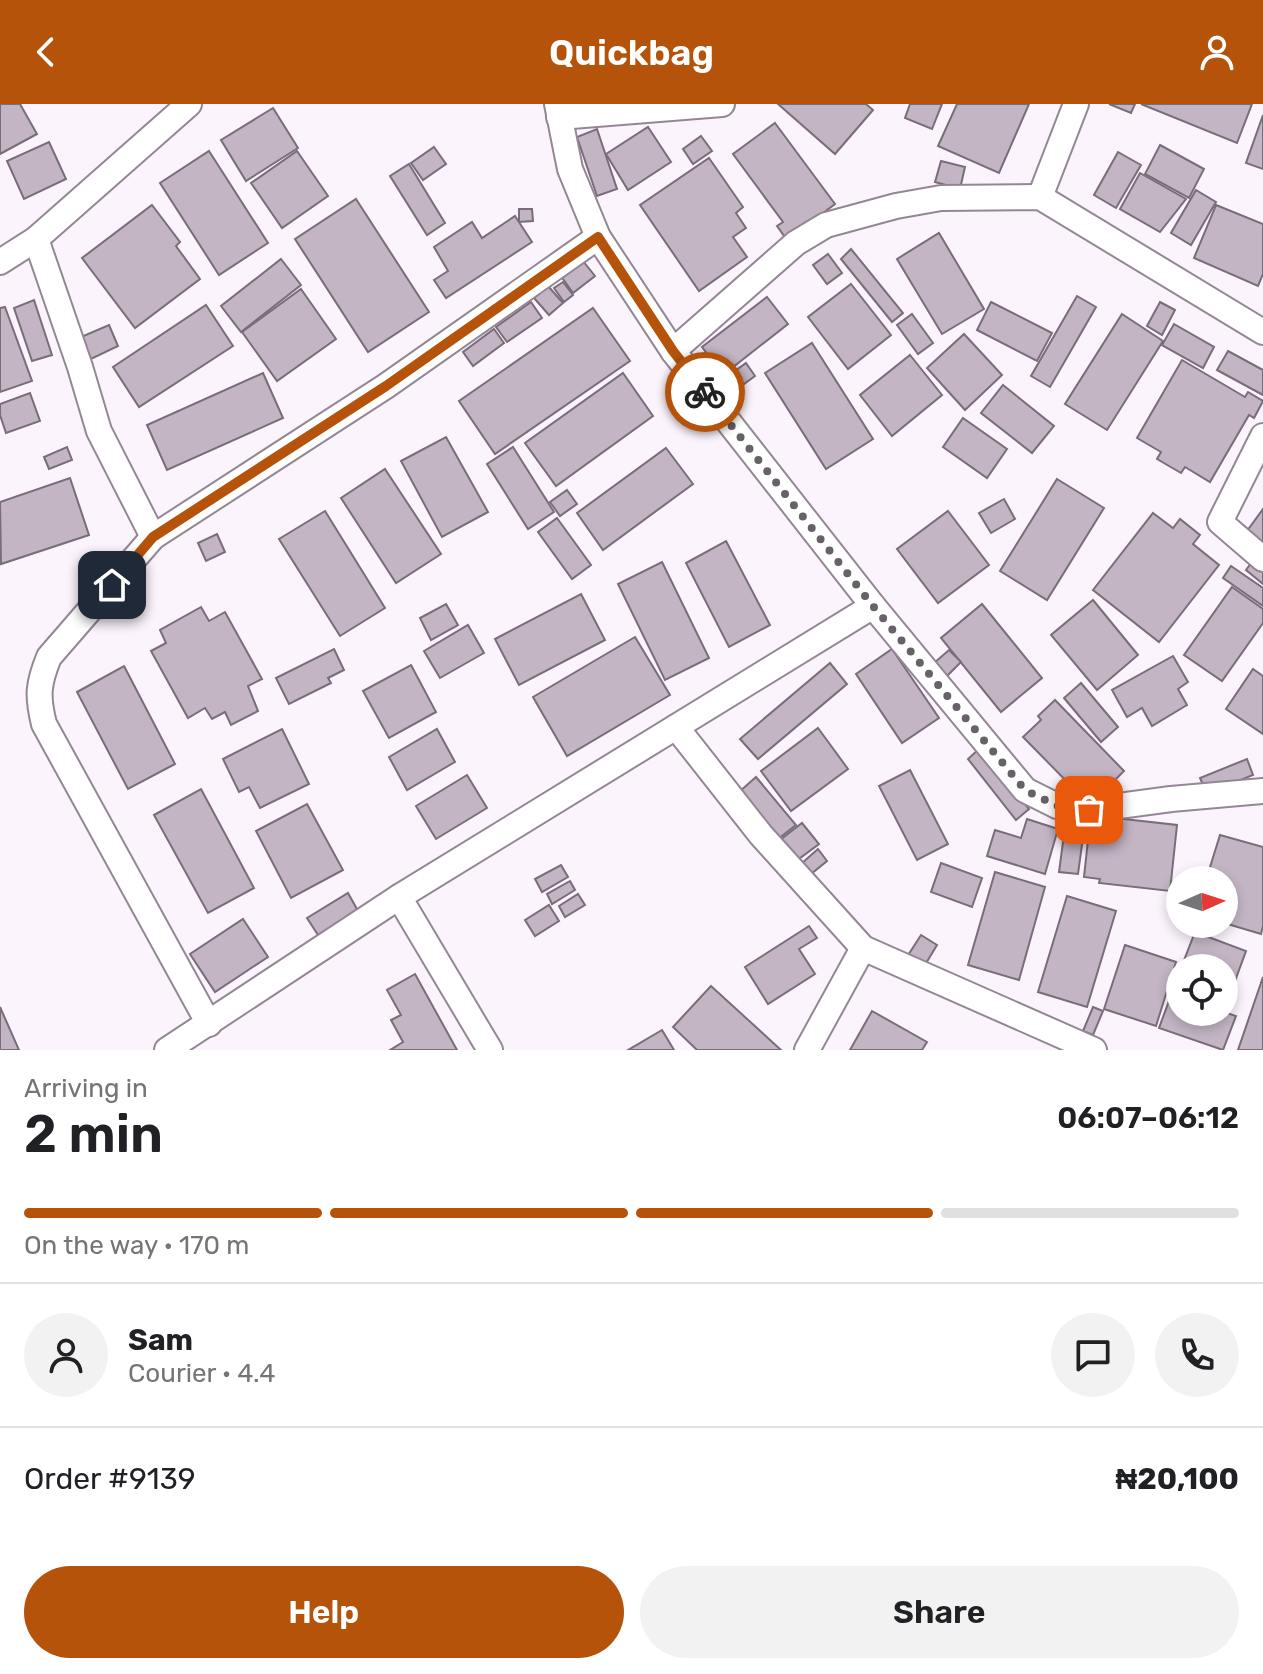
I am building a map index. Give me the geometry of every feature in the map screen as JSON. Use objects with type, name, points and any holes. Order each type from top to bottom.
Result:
[{"type":"street","points":[[0,262],[36,239],[189,104]]},
{"type":"street","points":[[722,104],[558,111],[570,169],[598,237],[673,351],[873,606],[1025,790],[1057,806],[1089,810],[1263,791]]},
{"type":"street","points":[[1040,197],[1076,104]]},
{"type":"street","points":[[673,351],[796,243],[826,225],[896,206],[941,198],[1040,197],[1263,332]]},
{"type":"street","points":[[209,1024],[44,724],[38,702],[39,681],[49,657],[153,537],[386,386],[598,237]]},
{"type":"street","points":[[36,239],[99,431],[153,537]]},
{"type":"street","points":[[1263,436],[1220,522],[1263,559]]},
{"type":"street","points":[[167,1050],[399,897],[873,606]]},
{"type":"street","points":[[676,727],[761,835],[863,948],[1094,1050]]},
{"type":"street","points":[[399,897],[490,1050]]},
{"type":"street","points":[[807,1050],[863,948]]},
{"type":"building","points":[[0,104],[20,104],[37,134],[0,154]]},
{"type":"building","points":[[778,104],[866,104],[873,110],[835,154]]},
{"type":"building","points":[[910,104],[942,104],[932,129],[905,118]]},
{"type":"building","points":[[957,104],[1029,104],[999,173],[938,146]]},
{"type":"building","points":[[1109,104],[1135,104],[1131,113]]},
{"type":"building","points":[[1141,104],[1252,104],[1237,143]]},
{"type":"building","points":[[273,108],[298,148],[246,181],[221,140]]},
{"type":"building","points":[[1263,115],[1263,169],[1246,163]]},
{"type":"building","points":[[775,123],[835,204],[787,240],[777,226],[783,222],[733,154]]},
{"type":"building","points":[[648,127],[671,162],[628,190],[606,154]]},
{"type":"building","points":[[597,129],[617,189],[597,196],[577,137]]},
{"type":"building","points":[[701,136],[712,151],[693,164],[683,149]]},
{"type":"building","points":[[49,142],[66,179],[24,199],[7,161]]},
{"type":"building","points":[[1160,145],[1204,169],[1189,198],[1145,174]]},
{"type":"building","points":[[434,147],[446,164],[423,180],[411,163]]},
{"type":"building","points":[[209,151],[268,243],[219,275],[160,183]]},
{"type":"building","points":[[297,151],[328,196],[282,228],[251,183]]},
{"type":"building","points":[[1118,152],[1141,165],[1116,208],[1094,195]]},
{"type":"building","points":[[709,158],[743,207],[736,213],[746,228],[733,237],[747,257],[699,291],[640,205]]},
{"type":"building","points":[[941,161],[965,167],[960,189],[935,182]]},
{"type":"building","points":[[409,164],[445,223],[427,235],[390,176]]},
{"type":"building","points":[[1140,173],[1186,199],[1160,232],[1120,209]]},
{"type":"building","points":[[1196,190],[1216,202],[1191,245],[1171,233]]},
{"type":"building","points":[[356,199],[429,312],[368,352],[295,239]]},
{"type":"building","points":[[152,205],[180,242],[176,246],[200,279],[135,328],[82,258]]},
{"type":"building","points":[[1216,205],[1263,224],[1263,274],[1258,286],[1194,258]]},
{"type":"building","points":[[519,209],[532,209],[533,221],[519,222]]},
{"type":"building","points":[[515,216],[532,242],[446,298],[434,280],[448,271],[434,247],[472,222],[482,238]]},
{"type":"building","points":[[939,233],[984,309],[942,334],[897,259]]},
{"type":"building","points":[[851,249],[903,313],[892,322],[841,259]]},
{"type":"building","points":[[828,254],[842,273],[827,284],[813,265]]},
{"type":"building","points":[[579,256],[595,276],[573,293],[558,272]]},
{"type":"building","points":[[281,259],[301,285],[241,332],[221,306]]},
{"type":"building","points":[[563,282],[573,295],[564,302],[554,288]]},
{"type":"building","points":[[851,284],[891,335],[848,369],[808,317]]},
{"type":"building","points":[[548,286],[563,303],[549,315],[534,298]]},
{"type":"building","points":[[301,289],[336,339],[277,381],[242,332]]},
{"type":"building","points":[[1077,296],[1096,307],[1050,387],[1031,376]]},
{"type":"building","points":[[767,297],[788,324],[723,375],[702,347]]},
{"type":"building","points":[[34,300],[52,355],[32,361],[14,308]]},
{"type":"building","points":[[531,302],[542,318],[507,342],[496,327]]},
{"type":"building","points":[[991,302],[1052,333],[1037,361],[977,330]]},
{"type":"building","points":[[1160,302],[1175,310],[1162,335],[1147,326]]},
{"type":"building","points":[[206,305],[233,346],[139,407],[113,367]]},
{"type":"building","points":[[5,307],[32,381],[0,392],[0,308]]},
{"type":"building","points":[[593,308],[630,361],[495,454],[459,401]]},
{"type":"building","points":[[912,314],[933,343],[918,354],[897,325]]},
{"type":"building","points":[[1122,314],[1163,341],[1107,430],[1065,404]]},
{"type":"building","points":[[1174,324],[1214,347],[1203,368],[1162,345]]},
{"type":"building","points":[[109,325],[118,346],[91,359],[81,337]]},
{"type":"building","points":[[494,329],[504,343],[473,366],[463,352]]},
{"type":"building","points":[[964,334],[1002,375],[965,410],[927,368]]},
{"type":"building","points":[[812,343],[873,439],[826,469],[765,373]]},
{"type":"building","points":[[1228,351],[1263,370],[1263,395],[1217,370]]},
{"type":"building","points":[[910,355],[942,395],[892,436],[860,395]]},
{"type":"building","points":[[1182,360],[1245,397],[1248,392],[1263,401],[1254,418],[1249,415],[1210,482],[1185,467],[1181,473],[1157,459],[1161,452],[1137,438]]},
{"type":"building","points":[[746,363],[755,376],[733,392],[724,379]]},
{"type":"building","points":[[263,373],[283,418],[167,470],[147,425]]},
{"type":"building","points":[[623,373],[653,416],[556,486],[525,443]]},
{"type":"building","points":[[1003,385],[1054,426],[1032,453],[981,413]]},
{"type":"building","points":[[30,393],[40,421],[6,433],[0,404]]},
{"type":"building","points":[[963,418],[1007,449],[987,478],[943,447]]},
{"type":"building","points":[[446,437],[488,512],[442,537],[401,461]]},
{"type":"building","points":[[67,447],[72,460],[49,469],[44,457]]},
{"type":"building","points":[[513,447],[554,512],[528,529],[487,464]]},
{"type":"building","points":[[666,448],[693,484],[603,550],[577,513]]},
{"type":"building","points":[[385,469],[441,554],[396,583],[341,498]]},
{"type":"building","points":[[70,478],[89,535],[1,564],[0,502]]},
{"type":"building","points":[[1057,479],[1104,508],[1047,600],[1000,571]]},
{"type":"building","points":[[567,490],[577,504],[560,516],[550,502]]},
{"type":"building","points":[[1004,499],[1015,519],[991,533],[979,513]]},
{"type":"building","points":[[1263,509],[1263,543],[1247,531]]},
{"type":"building","points":[[325,511],[385,608],[340,636],[279,539]]},
{"type":"building","points":[[948,511],[989,565],[938,603],[897,549]]},
{"type":"building","points":[[1153,513],[1173,528],[1180,519],[1200,535],[1193,544],[1219,565],[1159,642],[1093,590]]},
{"type":"building","points":[[557,518],[591,565],[572,579],[538,532]]},
{"type":"building","points":[[217,534],[225,552],[206,561],[198,543]]},
{"type":"building","points":[[726,541],[770,625],[729,647],[686,563]]},
{"type":"building","points":[[1254,559],[1263,566],[1263,584],[1246,570]]},
{"type":"building","points":[[662,562],[709,658],[665,680],[618,584]]},
{"type":"building","points":[[1231,566],[1263,588],[1263,606],[1223,578]]},
{"type":"building","points":[[1232,587],[1263,609],[1263,623],[1222,681],[1184,655]]},
{"type":"building","points":[[581,594],[605,640],[519,685],[495,639]]},
{"type":"building","points":[[1093,600],[1138,655],[1097,690],[1051,635]]},
{"type":"building","points":[[446,604],[458,625],[431,640],[420,618]]},
{"type":"building","points":[[982,604],[1042,678],[1001,712],[941,638]]},
{"type":"building","points":[[201,607],[209,621],[225,612],[262,679],[248,686],[258,711],[231,725],[225,712],[212,719],[205,708],[188,718],[151,651],[166,643],[160,630]]},
{"type":"building","points":[[468,625],[484,653],[440,678],[424,651]]},
{"type":"building","points":[[635,637],[670,695],[567,756],[533,697]]},
{"type":"building","points":[[334,649],[344,670],[328,678],[331,683],[289,704],[276,678]]},
{"type":"building","points":[[892,649],[939,718],[902,743],[856,674]]},
{"type":"building","points":[[949,650],[961,662],[947,676],[934,663]]},
{"type":"building","points":[[1173,656],[1188,682],[1178,689],[1187,705],[1152,726],[1142,708],[1127,717],[1112,690]]},
{"type":"building","points":[[830,663],[847,684],[758,759],[740,739]]},
{"type":"building","points":[[411,665],[436,712],[389,738],[363,691]]},
{"type":"building","points":[[124,666],[175,764],[128,789],[77,692]]},
{"type":"building","points":[[1253,669],[1263,676],[1263,734],[1226,709]]},
{"type":"building","points":[[1081,683],[1118,727],[1101,742],[1064,698]]},
{"type":"building","points":[[1055,700],[1124,771],[1106,789],[1097,780],[1081,796],[1023,737],[1041,720],[1038,716]]},
{"type":"building","points":[[818,728],[848,769],[791,811],[761,771]]},
{"type":"building","points":[[282,729],[309,784],[260,808],[249,787],[239,792],[223,759]]},
{"type":"building","points":[[437,729],[455,762],[407,790],[389,757]]},
{"type":"building","points":[[980,748],[1029,809],[1016,820],[968,759]]},
{"type":"building","points":[[1247,759],[1253,775],[1207,794],[1200,778]]},
{"type":"building","points":[[910,770],[948,844],[917,860],[879,786]]},
{"type":"building","points":[[467,775],[487,808],[436,839],[416,806]]},
{"type":"building","points":[[756,777],[796,825],[778,839],[739,792]]},
{"type":"building","points":[[201,789],[254,888],[208,913],[154,815]]},
{"type":"building","points":[[307,804],[343,870],[291,898],[256,831]]},
{"type":"building","points":[[1106,817],[1177,825],[1173,866],[1166,866],[1166,891],[1099,883],[1100,879],[1084,877],[1089,831],[1104,832]]},
{"type":"building","points":[[1027,819],[1058,829],[1045,874],[987,856],[995,830],[1021,838]]},
{"type":"building","points":[[802,823],[819,844],[796,861],[780,840]]},
{"type":"building","points":[[1065,827],[1084,830],[1078,874],[1059,872]]},
{"type":"building","points":[[1220,835],[1263,847],[1261,934],[1238,927],[1238,866],[1210,866]]},
{"type":"building","points":[[818,849],[827,861],[811,874],[802,863]]},
{"type":"building","points":[[941,863],[982,878],[972,907],[931,892]]},
{"type":"building","points":[[561,865],[568,877],[542,892],[535,879]]},
{"type":"building","points":[[995,872],[1045,887],[1019,980],[968,965]]},
{"type":"building","points":[[570,881],[575,890],[552,904],[547,894]]},
{"type":"building","points":[[348,893],[358,911],[318,935],[307,918]]},
{"type":"building","points":[[578,894],[585,905],[565,917],[559,906]]},
{"type":"building","points":[[1067,896],[1116,911],[1087,1007],[1038,992]]},
{"type":"building","points":[[549,905],[559,921],[535,936],[525,920]]},
{"type":"building","points":[[243,919],[268,957],[215,992],[190,954]]},
{"type":"building","points":[[809,926],[817,938],[799,949],[815,974],[768,1004],[745,967]]},
{"type":"building","points":[[921,935],[937,945],[922,970],[905,960]]},
{"type":"building","points":[[1193,938],[1211,938],[1246,951],[1238,973],[1238,954],[1186,954]]},
{"type":"building","points":[[1125,945],[1166,959],[1166,994],[1156,1026],[1104,1009]]},
{"type":"building","points":[[415,974],[457,1050],[390,1050],[403,1042],[391,1020],[401,1015],[387,990]]},
{"type":"building","points":[[1263,977],[1263,1050],[1238,1050]]},
{"type":"building","points":[[711,986],[781,1050],[697,1050],[673,1027]]},
{"type":"building","points":[[0,1007],[19,1050],[0,1050]]},
{"type":"building","points":[[1093,1007],[1103,1011],[1093,1035],[1083,1031]]},
{"type":"building","points":[[1166,1009],[1166,1026],[1232,1026],[1223,1050],[1159,1028]]},
{"type":"building","points":[[872,1011],[927,1042],[922,1050],[850,1050]]},
{"type":"building","points":[[662,1030],[674,1050],[628,1050]]},
{"type":"way so far","points":[[705,392],[873,606],[1025,790],[1057,806],[1089,810]]},
{"type":"route","points":[[112,585],[153,537],[386,386],[598,237],[673,351],[705,392]]}]
